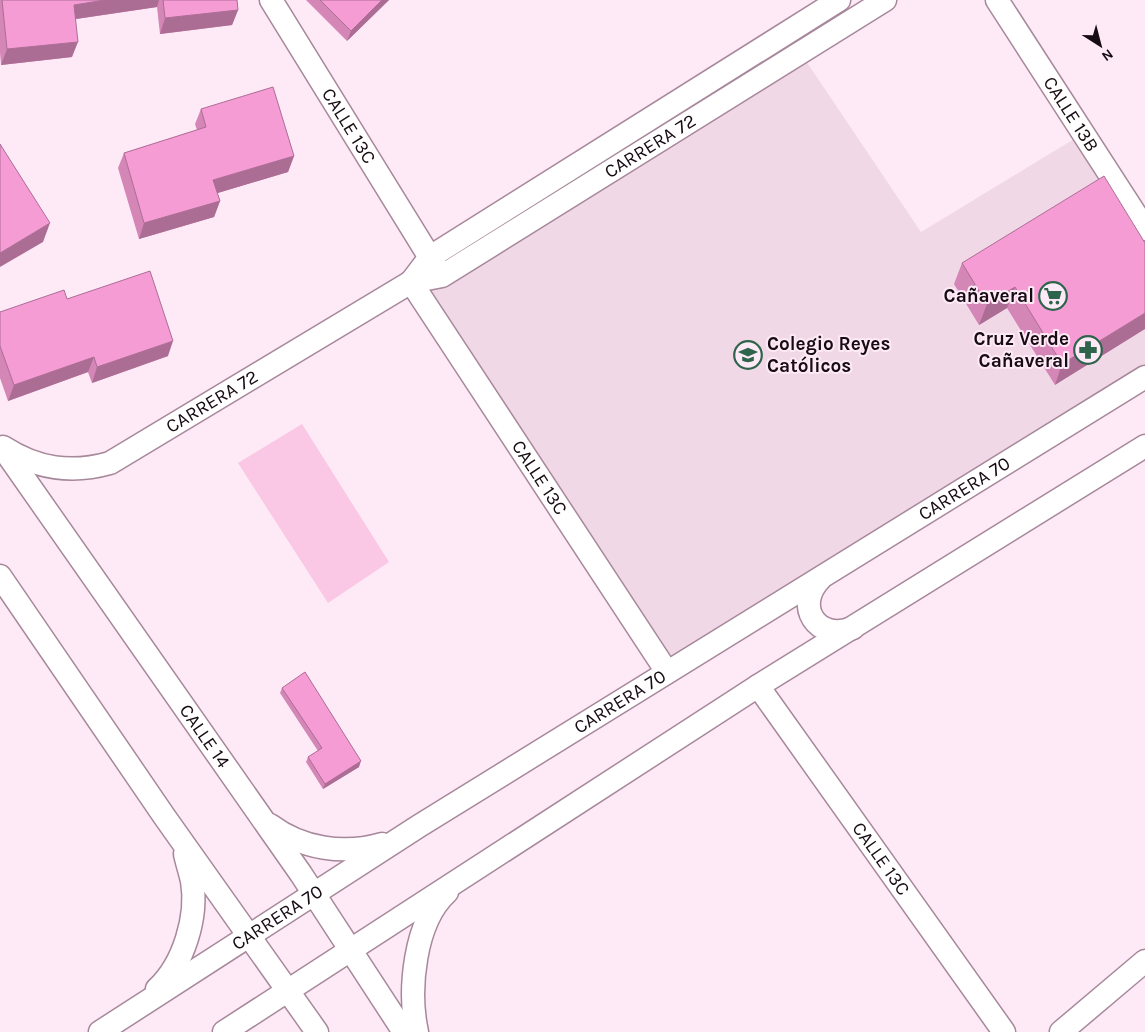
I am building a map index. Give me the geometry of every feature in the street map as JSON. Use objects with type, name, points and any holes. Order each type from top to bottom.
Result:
[{"type":"street","name":"CALLE 13C","points":[[270,0],[442,276]]},
{"type":"street","name":"CARRERA 72","points":[[411,282],[430,257],[839,0]]},
{"type":"street","name":"CARRERA 72","points":[[1,446],[27,461],[55,468],[83,469],[110,463],[411,282],[442,276],[885,0]]},
{"type":"street","name":"CALLE 13B","points":[[998,0],[1145,229]]},
{"type":"street","name":"CALLE 13C","points":[[411,282],[668,672]]},
{"type":"street","name":"CARRERA 70","points":[[100,1032],[419,826],[1145,377]]},
{"type":"street","name":"CALLE 14","points":[[1,446],[262,818],[404,1032]]},
{"type":"street","points":[[224,1032],[758,686],[857,627],[1145,446]]},
{"type":"street","points":[[0,576],[164,816],[317,1032]]},
{"type":"street","points":[[823,576],[812,588],[808,604],[813,620],[826,630],[842,633],[857,627]]},
{"type":"street","name":"CALLE 13C","points":[[758,686],[1004,1032]]},
{"type":"street","points":[[136,1009],[163,984],[182,953],[192,918],[192,882],[183,847],[164,816]]},
{"type":"street","points":[[262,818],[282,832],[304,843],[337,849],[371,847],[388,842],[419,826]]},
{"type":"street","points":[[416,1032],[412,1013],[412,982],[416,953],[427,923],[442,896],[463,877]]},
{"type":"street","points":[[1061,1032],[1145,961]]},
{"type":"shaded area","name":"Colegio Reyes Católicos","points":[[800,52],[921,232],[1084,133],[1145,229],[1145,377],[667,672],[411,282]]},
{"type":"shaded area","points":[[302,424],[389,562],[328,603],[238,463]]},
{"type":"building","points":[[2,0],[105,0],[74,5],[78,42],[7,49]]},
{"type":"building","points":[[163,0],[237,0],[238,10],[165,18]]},
{"type":"building","points":[[320,0],[382,0],[351,31]]},
{"type":"building","points":[[273,87],[294,156],[213,180],[220,201],[144,223],[124,153],[206,127],[201,109]]},
{"type":"building","points":[[0,144],[50,223],[0,253]]},
{"type":"building","name":"Cañaveral","points":[[1104,176],[1145,243],[1145,313],[1062,364],[1015,287],[987,304],[962,263]]},
{"type":"building","points":[[150,271],[173,341],[97,367],[94,357],[14,385],[0,346],[0,312],[64,290],[67,299]]},
{"type":"building","points":[[305,672],[361,761],[325,784],[308,757],[322,748],[282,688]]},
{"type":"place","name":"Cañaveral","points":[[1053,296]]},
{"type":"place","name":"Cruz Verde Cañaveral","points":[[1088,350]]},
{"type":"place","name":"Colegio Reyes Católicos","points":[[748,355]]}]
